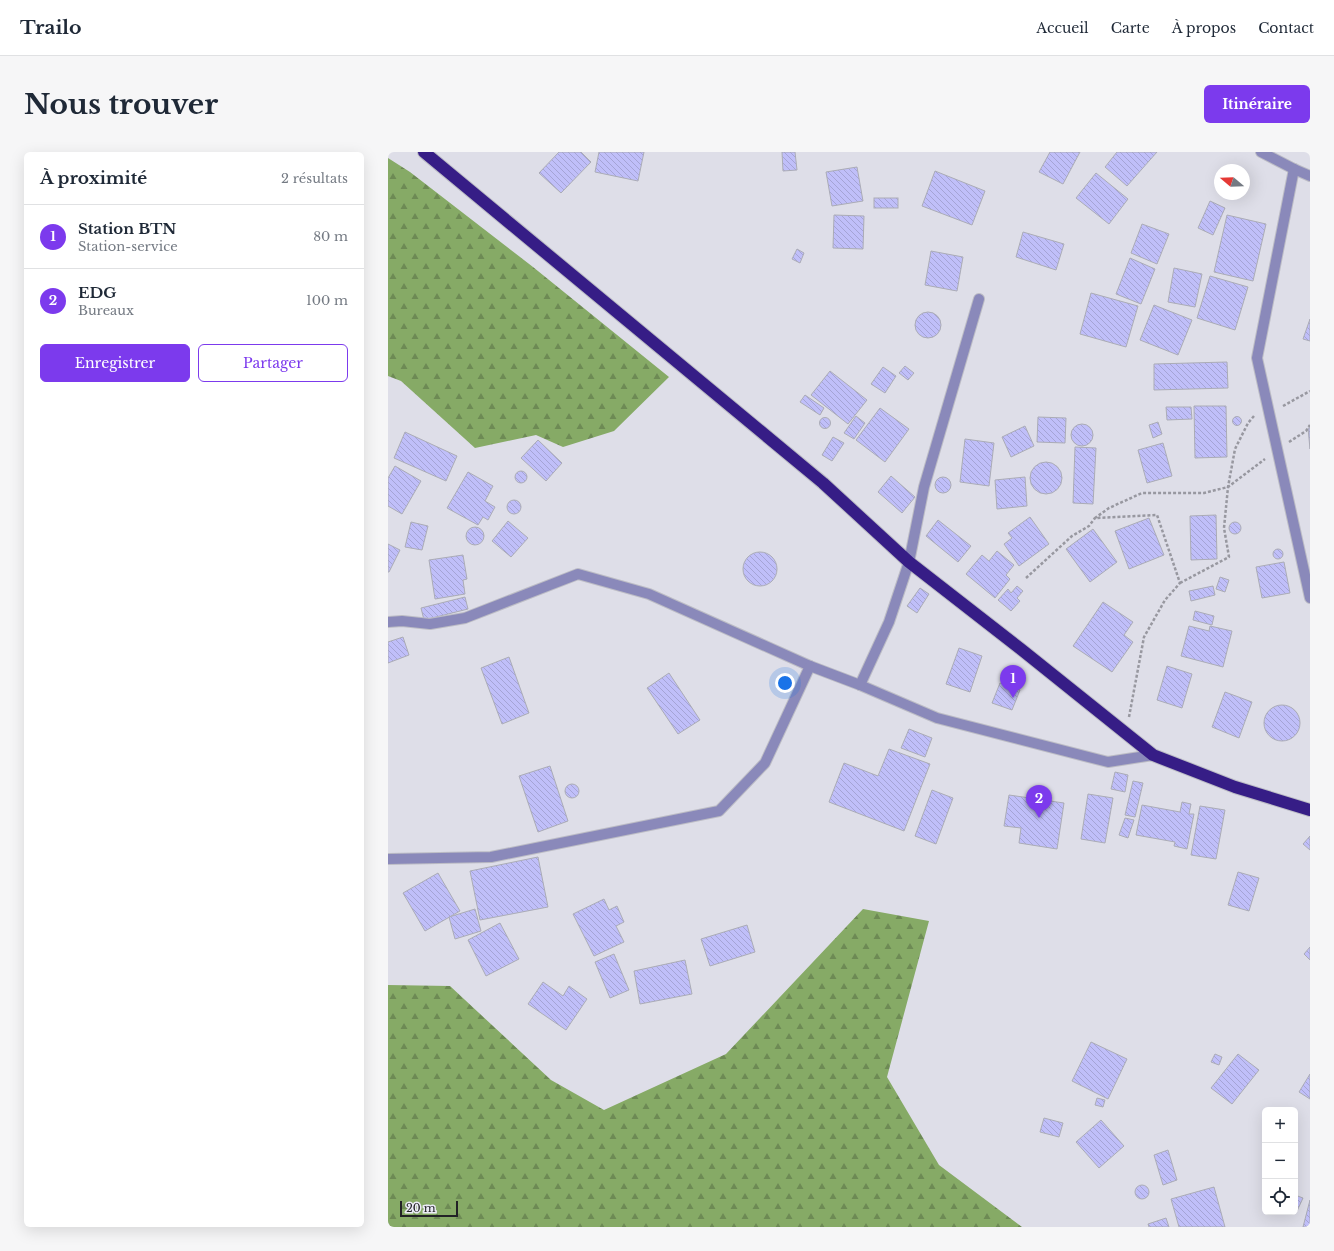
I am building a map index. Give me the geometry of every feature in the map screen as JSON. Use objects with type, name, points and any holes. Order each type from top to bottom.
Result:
[{"type":"highway","points":[[424,152],[823,483],[910,562],[1126,732],[1152,755],[1235,787],[1310,810]]},
{"type":"street","points":[[1261,152],[1310,176]]},
{"type":"street","points":[[1294,169],[1257,358],[1310,598]]},
{"type":"street","points":[[860,685],[889,622],[910,562],[924,487],[979,299]]},
{"type":"street","points":[[388,622],[402,621],[430,624],[465,618],[578,574],[648,594],[810,666],[860,685],[938,718],[1108,762],[1152,755]]},
{"type":"street","points":[[388,859],[491,857],[719,811],[765,763],[810,666]]},
{"type":"path","points":[[1126,732],[1144,637],[1165,600],[1180,583],[1229,557],[1224,528],[1228,487],[1235,449],[1248,423],[1261,409],[1270,414],[1310,391]]},
{"type":"path","points":[[1026,578],[1072,536],[1089,526],[1095,518],[1109,508],[1142,493],[1204,493],[1228,487],[1306,431],[1310,425]]},
{"type":"path","points":[[1095,518],[1157,515],[1180,583]]},
{"type":"green space","points":[[388,158],[410,172],[533,267],[669,377],[614,431],[563,447],[536,435],[475,448],[401,381],[388,376]]},
{"type":"green space","points":[[863,909],[929,921],[887,1077],[939,1165],[1022,1227],[388,1227],[388,985],[450,986],[551,1080],[604,1110],[726,1054]]},
{"type":"building","points":[[559,152],[581,152],[591,162],[561,193],[539,173]]},
{"type":"building","points":[[599,152],[644,152],[638,181],[595,172]]},
{"type":"building","points":[[782,152],[795,152],[797,170],[783,171]]},
{"type":"building","points":[[1050,152],[1080,152],[1063,184],[1039,172]]},
{"type":"building","points":[[1117,152],[1157,152],[1127,186],[1105,167]]},
{"type":"building","points":[[857,167],[863,201],[832,206],[826,172]]},
{"type":"building","points":[[935,171],[985,191],[972,225],[922,206]]},
{"type":"building","points":[[1096,173],[1128,199],[1109,224],[1076,198]]},
{"type":"building","points":[[874,198],[898,198],[898,208],[874,208]]},
{"type":"building","points":[[1210,201],[1225,208],[1213,235],[1198,228]]},
{"type":"building","points":[[834,215],[864,216],[863,249],[833,248]]},
{"type":"building","points":[[1227,215],[1266,224],[1253,281],[1214,272]]},
{"type":"building","points":[[1142,224],[1169,234],[1157,264],[1131,253]]},
{"type":"building","points":[[1023,232],[1064,244],[1056,270],[1016,257]]},
{"type":"building","points":[[797,249],[804,253],[800,263],[792,259]]},
{"type":"building","points":[[931,251],[963,257],[957,291],[925,285]]},
{"type":"building","points":[[1130,258],[1155,269],[1141,304],[1116,294]]},
{"type":"building","points":[[1174,268],[1202,274],[1195,307],[1168,302]]},
{"type":"building","points":[[1210,276],[1248,287],[1235,330],[1197,318]]},
{"type":"building","points":[[1091,293],[1138,306],[1126,347],[1080,334]]},
{"type":"building","points":[[1154,305],[1192,320],[1178,355],[1140,340]]},
{"type":"building","points":[[928,312],[937,316],[941,325],[937,334],[928,338],[919,334],[915,325],[919,316]]},
{"type":"building","points":[[1310,319],[1310,341],[1303,339]]},
{"type":"building","points":[[1227,362],[1228,388],[1154,390],[1154,364]]},
{"type":"building","points":[[905,366],[914,373],[908,380],[899,373]]},
{"type":"building","points":[[883,367],[896,376],[885,393],[871,384]]},
{"type":"building","points":[[830,371],[867,400],[848,424],[811,395]]},
{"type":"building","points":[[805,395],[824,408],[820,415],[800,402]]},
{"type":"building","points":[[1194,406],[1226,406],[1227,457],[1195,458]]},
{"type":"building","points":[[1166,407],[1191,407],[1192,419],[1167,420]]},
{"type":"building","points":[[880,408],[909,429],[885,462],[856,440]]},
{"type":"building","points":[[856,416],[865,423],[854,439],[844,433]]},
{"type":"building","points":[[1038,417],[1066,418],[1065,443],[1037,442]]},
{"type":"building","points":[[1235,417],[1239,417],[1241,421],[1239,425],[1235,425],[1233,423],[1233,419]]},
{"type":"building","points":[[823,418],[827,418],[829,419],[829,427],[823,428],[820,425],[820,421]]},
{"type":"building","points":[[1158,422],[1162,434],[1153,438],[1149,425]]},
{"type":"building","points":[[1082,424],[1090,427],[1093,435],[1090,443],[1082,446],[1074,443],[1071,435],[1074,427]]},
{"type":"building","points":[[1025,426],[1034,446],[1011,457],[1002,437]]},
{"type":"building","points":[[1308,428],[1310,428],[1310,449]]},
{"type":"building","points":[[405,432],[457,456],[446,481],[394,458]]},
{"type":"building","points":[[833,437],[844,443],[832,461],[822,455]]},
{"type":"building","points":[[965,439],[994,443],[989,486],[960,482]]},
{"type":"building","points":[[538,440],[562,463],[546,481],[521,458]]},
{"type":"building","points":[[1163,443],[1172,476],[1147,483],[1138,450]]},
{"type":"building","points":[[1075,447],[1096,448],[1093,504],[1073,503]]},
{"type":"building","points":[[1043,462],[1049,462],[1059,469],[1062,478],[1061,484],[1055,491],[1049,494],[1043,494],[1033,487],[1030,481],[1030,475],[1037,465]]},
{"type":"building","points":[[395,466],[421,481],[402,514],[388,506],[388,478]]},
{"type":"building","points":[[519,471],[523,471],[527,477],[523,483],[519,483],[515,479],[515,475]]},
{"type":"building","points":[[468,472],[493,486],[485,501],[495,507],[488,520],[483,517],[478,525],[447,508]]},
{"type":"building","points":[[891,476],[915,497],[902,513],[878,492]]},
{"type":"building","points":[[943,477],[950,482],[951,485],[946,492],[943,493],[936,488],[935,485],[940,478]]},
{"type":"building","points":[[1025,477],[1027,506],[997,509],[995,480]]},
{"type":"building","points":[[511,500],[517,500],[521,504],[521,510],[517,514],[511,514],[507,510],[507,504]]},
{"type":"building","points":[[1216,515],[1217,559],[1191,560],[1190,516]]},
{"type":"building","points":[[1030,517],[1049,544],[1019,566],[1004,544],[1012,538],[1008,533]]},
{"type":"building","points":[[1149,518],[1164,555],[1129,569],[1115,531]]},
{"type":"building","points":[[938,520],[971,546],[958,562],[926,536]]},
{"type":"building","points":[[508,521],[528,538],[511,557],[492,541]]},
{"type":"building","points":[[411,522],[428,526],[422,550],[405,547]]},
{"type":"building","points":[[1233,522],[1237,522],[1241,528],[1237,534],[1233,534],[1229,530],[1229,526]]},
{"type":"building","points":[[471,527],[479,527],[484,532],[482,543],[479,545],[471,545],[466,540],[466,532]]},
{"type":"building","points":[[1093,529],[1117,562],[1090,582],[1066,549]]},
{"type":"building","points":[[388,544],[400,550],[389,572],[388,572]]},
{"type":"building","points":[[1276,549],[1280,549],[1282,550],[1282,558],[1276,559],[1273,556],[1273,552]]},
{"type":"building","points":[[997,551],[1014,565],[1006,575],[1010,579],[995,598],[966,574],[982,555],[989,561]]},
{"type":"building","points":[[760,552],[772,557],[777,569],[772,581],[760,586],[748,581],[743,569],[748,557]]},
{"type":"building","points":[[463,555],[467,579],[463,580],[465,594],[435,599],[429,560]]},
{"type":"building","points":[[1284,562],[1290,593],[1262,598],[1256,567]]},
{"type":"building","points":[[1220,577],[1229,580],[1225,592],[1216,589]]},
{"type":"building","points":[[1017,586],[1023,591],[1017,598],[1020,601],[1011,611],[998,600],[1008,589],[1011,593]]},
{"type":"building","points":[[1213,586],[1215,595],[1191,601],[1189,591]]},
{"type":"building","points":[[920,588],[929,594],[917,613],[907,606]]},
{"type":"building","points":[[465,597],[468,609],[424,620],[421,608]]},
{"type":"building","points":[[1103,602],[1133,622],[1124,635],[1133,642],[1112,672],[1073,646]]},
{"type":"building","points":[[1195,611],[1214,616],[1212,625],[1193,620]]},
{"type":"building","points":[[1189,626],[1209,631],[1210,626],[1232,631],[1223,667],[1181,656]]},
{"type":"building","points":[[403,637],[409,655],[388,663],[388,642]]},
{"type":"building","points":[[959,648],[982,656],[970,692],[946,684]]},
{"type":"building","points":[[509,657],[529,713],[502,724],[481,668]]},
{"type":"building","points":[[1167,666],[1192,674],[1182,708],[1157,700]]},
{"type":"building","points":[[669,673],[700,720],[678,734],[647,688]]},
{"type":"building","points":[[1000,683],[1020,690],[1012,710],[992,703]]},
{"type":"building","points":[[1225,692],[1252,702],[1239,738],[1212,727]]},
{"type":"building","points":[[1286,705],[1295,710],[1299,716],[1299,730],[1295,736],[1286,741],[1278,741],[1269,736],[1265,730],[1264,719],[1269,710],[1275,706]]},
{"type":"building","points":[[909,729],[932,738],[925,757],[901,748]]},
{"type":"building","points":[[889,749],[930,764],[904,831],[829,802],[844,763],[878,776]]},
{"type":"building","points":[[550,766],[568,821],[538,832],[519,776]]},
{"type":"building","points":[[1115,772],[1128,775],[1125,792],[1111,789]]},
{"type":"building","points":[[1133,781],[1143,783],[1135,817],[1125,815]]},
{"type":"building","points":[[572,784],[577,786],[579,791],[577,796],[572,798],[567,796],[565,791],[567,786]]},
{"type":"building","points":[[932,790],[953,798],[936,844],[915,836]]},
{"type":"building","points":[[1088,794],[1113,798],[1105,843],[1081,839]]},
{"type":"building","points":[[1009,795],[1064,803],[1057,849],[1019,843],[1021,828],[1004,826]]},
{"type":"building","points":[[1182,802],[1191,804],[1189,814],[1194,814],[1187,849],[1174,846],[1175,842],[1136,835],[1142,805],[1180,812]]},
{"type":"building","points":[[1200,806],[1225,810],[1216,859],[1191,855]]},
{"type":"building","points":[[1125,818],[1134,820],[1128,838],[1119,835]]},
{"type":"building","points":[[1310,836],[1310,850],[1303,844]]},
{"type":"building","points":[[538,857],[548,907],[480,920],[470,871]]},
{"type":"building","points":[[1238,872],[1259,878],[1249,911],[1228,905]]},
{"type":"building","points":[[438,873],[460,911],[425,931],[403,893]]},
{"type":"building","points":[[604,899],[609,910],[617,906],[624,922],[616,926],[624,942],[594,956],[573,914]]},
{"type":"building","points":[[475,909],[481,931],[455,939],[449,917]]},
{"type":"building","points":[[500,923],[519,959],[486,976],[468,940]]},
{"type":"building","points":[[747,925],[755,952],[710,966],[701,939]]},
{"type":"building","points":[[1310,947],[1310,960],[1304,954]]},
{"type":"building","points":[[614,954],[629,990],[610,998],[595,962]]},
{"type":"building","points":[[685,960],[692,994],[640,1004],[634,971]]},
{"type":"building","points":[[543,982],[563,996],[569,986],[587,999],[566,1030],[528,1004]]},
{"type":"building","points":[[1091,1042],[1127,1059],[1108,1099],[1072,1081]]},
{"type":"building","points":[[1215,1054],[1222,1057],[1219,1065],[1211,1062]]},
{"type":"building","points":[[1238,1054],[1259,1070],[1232,1104],[1211,1088]]},
{"type":"building","points":[[1310,1074],[1310,1099],[1299,1092]]},
{"type":"building","points":[[1097,1098],[1105,1100],[1103,1107],[1095,1105]]},
{"type":"building","points":[[1044,1118],[1063,1123],[1059,1137],[1040,1132]]},
{"type":"building","points":[[1101,1120],[1124,1146],[1099,1168],[1076,1142]]},
{"type":"building","points":[[1168,1150],[1177,1180],[1163,1185],[1154,1155]]},
{"type":"building","points":[[1139,1185],[1145,1185],[1149,1189],[1149,1195],[1145,1199],[1139,1199],[1135,1195],[1135,1189]]},
{"type":"building","points":[[1214,1187],[1225,1227],[1179,1227],[1171,1199]]},
{"type":"building","points":[[1298,1196],[1303,1198],[1298,1209]]},
{"type":"building","points":[[1310,1200],[1310,1227],[1303,1227]]},
{"type":"building","points":[[1166,1218],[1169,1227],[1149,1227],[1148,1224]]},
{"type":"place","name":"Station BTN","points":[[1013,698]]},
{"type":"place","name":"EDG","points":[[1039,818]]}]
